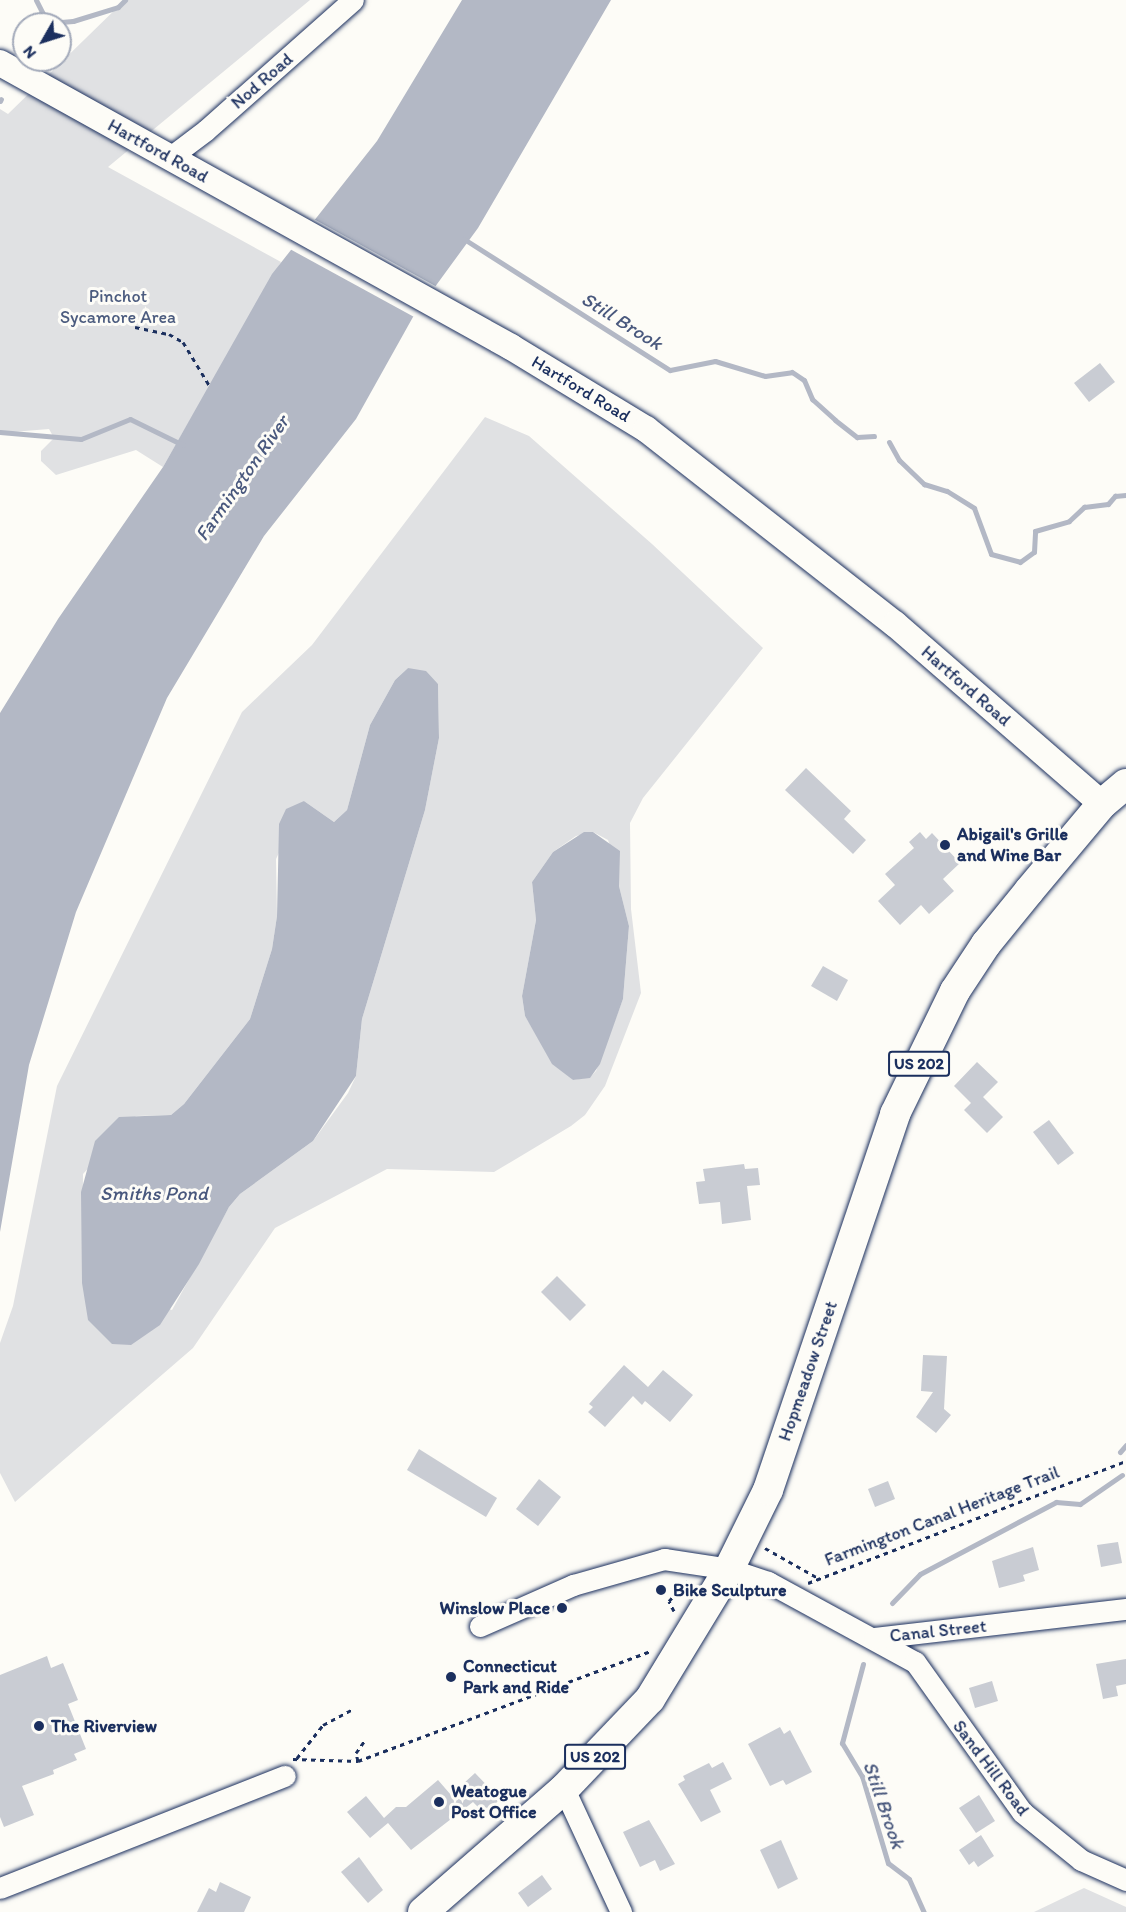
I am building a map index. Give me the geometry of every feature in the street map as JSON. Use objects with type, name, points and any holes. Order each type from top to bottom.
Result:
[{"type":"highway","name":"Hopmeadow Street","points":[[423,1912],[564,1789],[650,1699],[729,1569],[768,1490],[895,1114],[955,991],[986,944],[1102,804],[1126,784]]},
{"type":"main road","name":"Hartford Road","points":[[0,63],[456,316],[585,390],[674,449],[895,624],[1102,804]]},
{"type":"street","name":"Nod Road","points":[[169,158],[206,130],[353,0]]},
{"type":"street","points":[[480,1626],[573,1585],[636,1564],[664,1559],[729,1569]]},
{"type":"street","name":"Canal Street","points":[[729,1569],[768,1582],[874,1638],[1126,1609]]},
{"type":"street","name":"Sand Hill Road","points":[[874,1638],[915,1662],[997,1780],[1044,1833],[1081,1860],[1126,1880]]},
{"type":"street","points":[[0,1888],[285,1776]]},
{"type":"street","points":[[564,1789],[621,1912]]},
{"type":"path","points":[[135,327],[169,334],[183,342],[209,385]]},
{"type":"path","name":"Farmington Canal Heritage Trail","points":[[772,1551],[818,1578],[1126,1461]]},
{"type":"path","points":[[376,1755],[649,1652]]},
{"type":"path","points":[[285,1776],[323,1725],[353,1709]]},
{"type":"path","points":[[358,1761],[356,1753],[365,1740]]},
{"type":"green space","name":"Pinchot Sycamore Area","points":[[125,0],[310,0],[108,167],[281,262],[163,467],[136,450],[56,475],[41,461],[41,451],[54,438],[49,429],[0,433],[0,109],[8,114],[51,72],[72,72],[72,52]]},
{"type":"green space","points":[[485,417],[529,436],[652,544],[763,648],[643,798],[630,823],[631,909],[641,993],[605,1086],[585,1115],[571,1126],[494,1172],[387,1169],[275,1228],[193,1348],[15,1502],[0,1473],[0,1343],[13,1306],[57,1086],[242,712],[312,645]],"holes":[[[408,668],[438,684],[439,738],[425,810],[362,1019],[356,1076],[348,1093],[313,1141],[240,1194],[229,1207],[172,1310],[82,1283],[83,1174],[136,1116],[171,1115],[184,1104],[250,1019],[272,949],[277,916],[276,859],[304,801],[334,822],[347,810],[370,725],[395,680]],[[593,832],[608,840],[618,868],[619,886],[629,926],[623,999],[596,1071],[590,1077],[573,1080],[539,1039],[525,1016],[522,996],[536,920],[532,882],[553,852],[576,836]]]},
{"type":"green space","points":[[1084,1888],[1126,1907],[1126,1912],[1034,1912]]},
{"type":"water","name":"Farmington River","points":[[462,0],[611,0],[478,228],[413,317],[356,419],[264,536],[167,698],[76,912],[29,1065],[0,1232],[0,713],[58,619],[163,467],[272,274],[377,141]]},
{"type":"water","name":"Smiths Pond","points":[[408,668],[426,671],[438,684],[439,738],[425,810],[362,1019],[356,1076],[313,1141],[240,1194],[229,1207],[199,1264],[160,1325],[131,1345],[112,1344],[88,1320],[82,1283],[81,1192],[95,1141],[119,1117],[171,1115],[184,1104],[250,1019],[272,949],[277,916],[279,824],[286,809],[304,801],[334,822],[347,810],[370,725],[395,680]]},
{"type":"water","points":[[584,832],[593,832],[620,851],[619,886],[629,926],[623,999],[600,1064],[590,1078],[573,1080],[552,1064],[525,1016],[522,996],[536,920],[532,882],[553,852]]},
{"type":"pier","points":[[312,218],[439,288],[416,318],[288,248]]},
{"type":"building","points":[[1100,363],[1115,382],[1089,402],[1074,383]]},
{"type":"building","points":[[806,768],[851,811],[844,819],[866,840],[853,854],[785,790]]},
{"type":"building","points":[[920,832],[926,839],[932,833],[960,863],[943,879],[954,891],[929,914],[921,905],[900,925],[878,901],[895,885],[885,874],[914,848],[909,842]]},
{"type":"building","points":[[823,966],[848,980],[837,1001],[811,986]]},
{"type":"building","points":[[977,1062],[998,1082],[983,1097],[1003,1117],[987,1133],[964,1110],[971,1103],[954,1086]]},
{"type":"building","points":[[1049,1120],[1074,1153],[1058,1165],[1033,1132]]},
{"type":"building","points":[[744,1164],[745,1169],[758,1168],[760,1185],[747,1186],[751,1220],[722,1224],[720,1202],[699,1204],[696,1182],[705,1181],[703,1169]]},
{"type":"building","points":[[557,1276],[586,1305],[570,1321],[541,1292]]},
{"type":"building","points":[[923,1355],[947,1356],[944,1409],[951,1415],[936,1433],[916,1417],[933,1392],[921,1391]]},
{"type":"building","points":[[624,1365],[648,1387],[663,1370],[693,1395],[670,1422],[645,1401],[642,1405],[633,1396],[605,1427],[588,1412],[593,1407],[589,1404]]},
{"type":"building","points":[[419,1449],[497,1498],[486,1517],[407,1470]]},
{"type":"building","points":[[539,1479],[561,1497],[538,1526],[516,1509]]},
{"type":"building","points":[[888,1481],[895,1499],[875,1507],[868,1489]]},
{"type":"building","points":[[1118,1542],[1122,1563],[1101,1567],[1097,1545]]},
{"type":"building","points":[[1033,1547],[1039,1570],[1023,1575],[1025,1581],[999,1588],[992,1561]]},
{"type":"building","name":"The Riverview","points":[[47,1656],[51,1668],[63,1663],[78,1700],[68,1704],[86,1749],[74,1754],[77,1760],[53,1770],[54,1774],[22,1786],[34,1815],[4,1827],[0,1817],[0,1675]]},
{"type":"building","points":[[1126,1659],[1126,1684],[1116,1686],[1118,1696],[1103,1699],[1096,1664]]},
{"type":"building","points":[[992,1681],[998,1701],[975,1708],[969,1688]]},
{"type":"building","points":[[780,1727],[784,1734],[790,1730],[812,1772],[786,1785],[783,1780],[770,1786],[748,1744]]},
{"type":"building","points":[[723,1762],[732,1779],[710,1790],[721,1812],[701,1822],[678,1784],[685,1780],[683,1776],[709,1763],[712,1768]]},
{"type":"building","points":[[475,1773],[500,1799],[485,1814],[473,1802],[411,1850],[388,1823],[370,1838],[347,1812],[366,1796],[384,1818],[396,1807],[406,1807],[438,1780],[451,1795]]},
{"type":"building","points":[[979,1795],[995,1821],[976,1833],[959,1808]]},
{"type":"building","points":[[649,1820],[675,1864],[660,1871],[655,1860],[640,1867],[623,1832]]},
{"type":"building","points":[[981,1835],[994,1856],[978,1867],[974,1861],[969,1865],[959,1850]]},
{"type":"building","points":[[781,1840],[798,1879],[778,1889],[760,1850]]},
{"type":"building","points":[[359,1857],[383,1890],[368,1903],[341,1872]]},
{"type":"building","points":[[542,1875],[552,1889],[528,1907],[518,1893]]},
{"type":"building","points":[[220,1882],[251,1897],[244,1912],[197,1912],[209,1888],[216,1892]]},
{"type":"waterway","points":[[36,0],[42,12]]},
{"type":"waterway","points":[[72,21],[118,7],[125,0]]},
{"type":"waterway","name":"Still Brook","points":[[464,239],[670,370],[715,361],[765,376],[792,372],[804,380],[812,399],[835,420],[857,437],[874,436]]},
{"type":"waterway","points":[[0,432],[81,439],[130,419],[183,445]]},
{"type":"waterway","name":"Still Brook","points":[[889,442],[899,460],[924,484],[947,491],[974,508],[991,554],[1020,562],[1034,552],[1035,531],[1069,521],[1084,507],[1108,504],[1115,496],[1126,495]]},
{"type":"waterway","name":"Still Brook","points":[[1120,1452],[1126,1445]]},
{"type":"waterway","name":"Still Brook","points":[[892,1603],[920,1574],[1056,1502],[1080,1504],[1122,1475]]},
{"type":"waterway","name":"Still Brook","points":[[863,1664],[842,1743],[862,1776],[888,1863],[909,1879],[924,1912]]},
{"type":"place","name":"Abigail's Grille and Wine Bar","points":[[945,845]]},
{"type":"place","name":"Bike Sculpture","points":[[661,1590]]},
{"type":"place","name":"Winslow Place","points":[[562,1608]]},
{"type":"place","name":"Connecticut Park and Ride","points":[[451,1677]]},
{"type":"place","name":"The Riverview","points":[[39,1726]]},
{"type":"place","name":"Weatogue Post Office","points":[[439,1802]]}]
